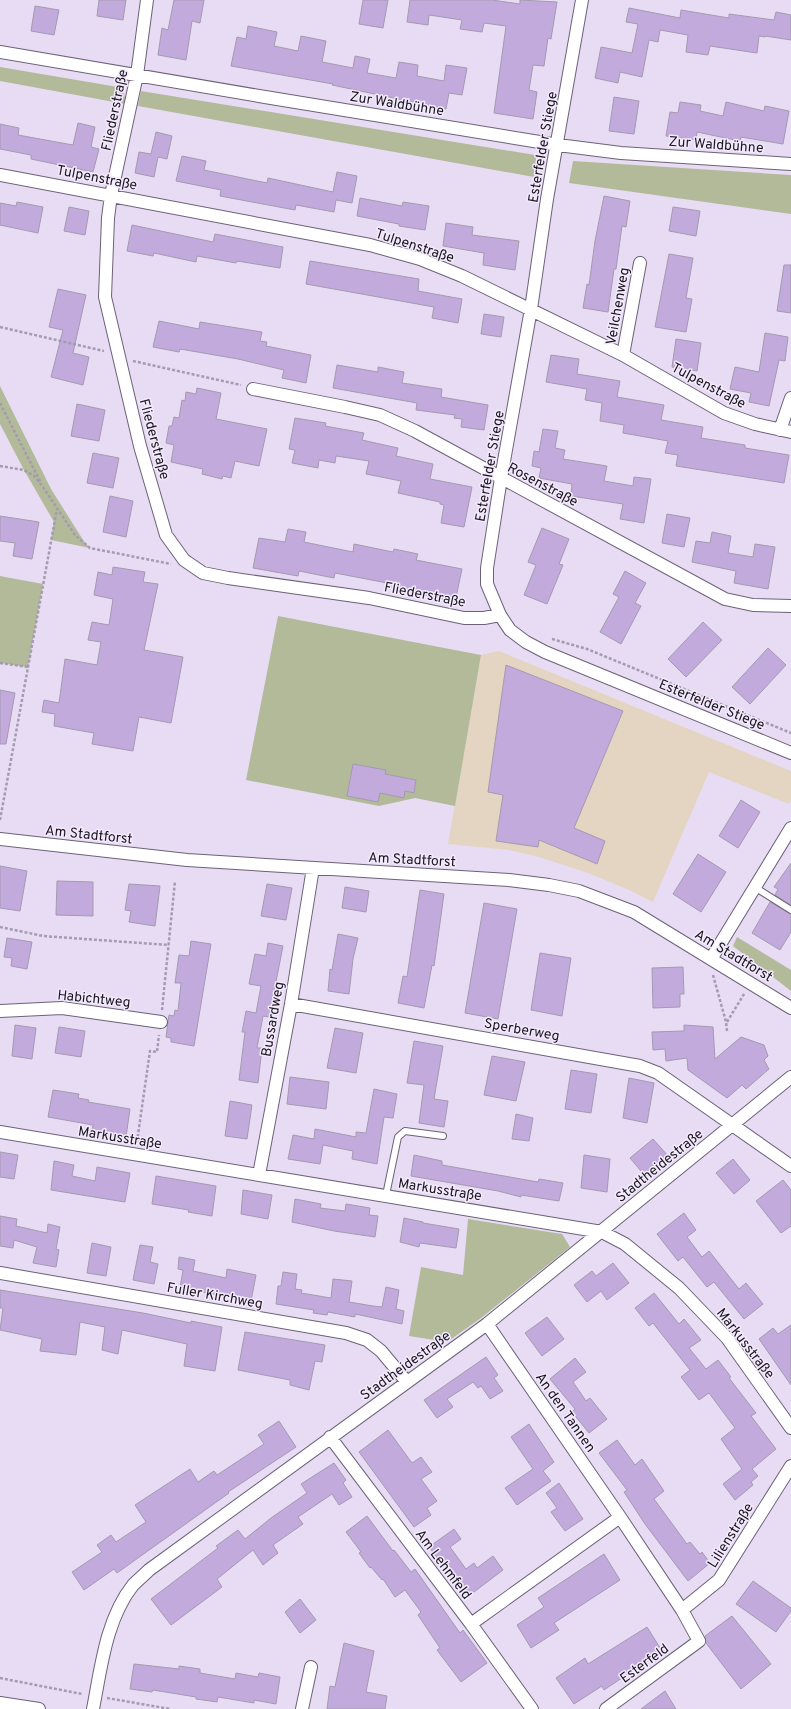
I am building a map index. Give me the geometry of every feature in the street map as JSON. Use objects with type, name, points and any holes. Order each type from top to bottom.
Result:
[{"type":"street","name":"Fliederstraße","points":[[147,0],[137,75],[111,195],[108,218],[105,297],[140,446],[166,535],[184,560],[203,572],[228,578],[369,598],[464,618],[484,618],[500,615]]},
{"type":"street","name":"Esterfelder Stiege","points":[[582,0],[558,144],[547,198],[531,310],[501,478],[487,568],[488,584],[500,615],[510,630],[526,642],[545,652],[791,753]]},
{"type":"street","name":"Zur Waldbühne","points":[[0,52],[558,144],[621,153],[791,164]]},
{"type":"street","name":"Tulpenstraße","points":[[0,175],[111,195],[370,246],[420,259],[462,276],[623,355],[724,412],[755,424],[786,431]]},
{"type":"street","name":"Veilchenweg","points":[[623,355],[640,263]]},
{"type":"street","name":"Rosenstraße","points":[[253,389],[345,407],[380,416],[415,430],[725,599],[753,605],[791,606]]},
{"type":"street","points":[[786,431],[791,398]]},
{"type":"street","points":[[711,959],[756,888],[791,828]]},
{"type":"street","name":"Am Stadtforst","points":[[0,839],[187,860],[508,880],[549,885],[579,891],[634,912],[791,1008]]},
{"type":"street","name":"Bussardweg","points":[[259,1175],[291,1004],[313,868]]},
{"type":"street","name":"Sperberweg","points":[[291,1004],[640,1066],[658,1073],[791,1166]]},
{"type":"street","name":"Habichtweg","points":[[0,1011],[62,1008],[161,1022]]},
{"type":"street","name":"Stadtheidestraße","points":[[93,1709],[108,1639],[117,1613],[134,1585],[149,1570],[162,1559],[487,1324],[791,1077]]},
{"type":"street","name":"Markusstraße","points":[[0,1132],[602,1232],[625,1244],[684,1294],[727,1338],[791,1428]]},
{"type":"street","name":"Fuller Kirchweg","points":[[0,1273],[346,1333],[366,1340],[381,1351],[407,1382]]},
{"type":"street","name":"An den Tannen","points":[[487,1324],[620,1517],[682,1610],[699,1641]]},
{"type":"street","name":"Am Lehmfeld","points":[[330,1437],[471,1624],[532,1709]]},
{"type":"street","name":"Lilienstraße","points":[[682,1610],[719,1580],[791,1466]]},
{"type":"street","points":[[471,1624],[620,1517]]},
{"type":"street","name":"Esterfeld","points":[[606,1709],[699,1641]]},
{"type":"street","points":[[302,1709],[311,1667]]},
{"type":"street","points":[[0,1703],[39,1709]]},
{"type":"lane","points":[[756,888],[791,910]]},
{"type":"lane","points":[[386,1195],[398,1136],[405,1131],[443,1136]]},
{"type":"path","points":[[0,327],[98,348]]},
{"type":"path","points":[[118,357],[234,383],[253,389]]},
{"type":"path","points":[[0,403],[44,487],[57,508],[75,535],[90,548],[173,565],[184,560]]},
{"type":"path","points":[[0,466],[24,470],[34,476],[44,487]]},
{"type":"path","points":[[0,820],[57,508]]},
{"type":"path","points":[[550,639],[587,649],[791,733]]},
{"type":"path","points":[[0,662],[28,667]]},
{"type":"path","points":[[0,927],[43,936],[168,945]]},
{"type":"path","points":[[711,959],[715,985],[726,1022],[727,1031]]},
{"type":"path","points":[[726,1022],[751,983]]},
{"type":"shaded area","points":[[499,651],[791,771],[791,801],[789,804],[709,772],[653,902],[588,873],[539,857],[509,850],[448,844],[481,655]]},
{"type":"green space","points":[[0,67],[118,87],[124,94],[125,104],[0,81]]},
{"type":"green space","points":[[141,91],[535,155],[537,163],[534,177],[138,106]]},
{"type":"green space","points":[[573,161],[791,175],[791,214],[569,183]]},
{"type":"green space","points":[[0,386],[51,489],[85,543],[90,548],[51,540],[54,522],[0,424]]},
{"type":"green space","points":[[0,576],[43,584],[28,667],[0,663]]},
{"type":"green space","points":[[278,616],[481,655],[455,806],[415,798],[379,806],[246,780]]},
{"type":"green space","points":[[737,937],[791,970],[791,991],[733,946]]},
{"type":"green space","points":[[468,1219],[562,1234],[570,1247],[481,1318],[447,1342],[409,1336],[421,1267],[463,1275]]},
{"type":"building","points":[[99,0],[126,0],[123,20],[97,16]]},
{"type":"building","points":[[174,0],[204,0],[200,23],[192,21],[186,60],[158,55],[162,28],[168,30]]},
{"type":"building","points":[[363,0],[388,0],[383,28],[359,24]]},
{"type":"building","points":[[410,0],[492,0],[520,4],[520,0],[557,2],[551,39],[548,38],[544,66],[533,65],[529,90],[537,92],[533,119],[494,113],[506,26],[484,23],[482,32],[460,29],[462,20],[429,15],[428,25],[407,22]]},
{"type":"building","points":[[35,6],[59,10],[54,35],[31,31]]},
{"type":"building","points":[[629,8],[680,18],[681,10],[729,18],[729,14],[774,20],[776,12],[791,15],[791,40],[759,36],[757,53],[710,46],[708,55],[686,52],[688,35],[660,30],[658,42],[649,40],[642,77],[620,72],[618,83],[595,78],[601,47],[632,53],[638,24],[626,22]]},
{"type":"building","points":[[248,26],[277,32],[274,46],[298,51],[301,36],[326,41],[322,62],[353,68],[355,56],[370,59],[367,73],[396,78],[399,62],[418,65],[417,76],[444,81],[446,65],[467,68],[462,95],[449,93],[446,109],[332,85],[333,84],[231,66],[237,37],[246,39]]},
{"type":"building","points":[[614,97],[639,101],[634,134],[609,131]]},
{"type":"building","points":[[680,102],[701,105],[700,111],[723,116],[726,102],[764,111],[765,106],[789,111],[783,144],[741,137],[740,141],[697,132],[696,140],[666,136],[670,112],[678,113]]},
{"type":"building","points":[[78,123],[95,127],[91,147],[99,149],[93,172],[31,159],[31,155],[0,149],[0,124],[19,128],[18,135],[73,145]]},
{"type":"building","points":[[156,132],[172,136],[167,159],[158,157],[154,177],[135,173],[139,152],[151,154]]},
{"type":"building","points":[[182,156],[206,161],[204,170],[267,183],[268,178],[333,192],[337,172],[357,176],[352,203],[336,200],[334,212],[296,205],[295,210],[220,196],[221,190],[176,181]]},
{"type":"building","points":[[604,196],[630,201],[626,227],[622,226],[608,312],[583,308],[587,284],[589,285],[595,241]]},
{"type":"building","points":[[360,198],[402,206],[403,202],[429,206],[425,230],[399,226],[399,224],[357,216]]},
{"type":"building","points":[[17,202],[43,207],[38,233],[0,225],[0,203],[16,206]]},
{"type":"building","points":[[69,207],[89,211],[85,235],[64,231]]},
{"type":"building","points":[[673,207],[700,211],[696,236],[669,231]]},
{"type":"building","points":[[446,223],[473,227],[472,235],[519,241],[515,270],[483,265],[484,253],[443,246]]},
{"type":"building","points":[[132,225],[213,242],[215,234],[283,247],[280,268],[237,261],[236,263],[197,256],[196,262],[154,253],[153,256],[127,251]]},
{"type":"building","points":[[669,254],[693,258],[686,298],[692,299],[686,332],[655,327]]},
{"type":"building","points":[[310,261],[419,279],[418,291],[462,299],[458,323],[432,318],[434,307],[306,284]]},
{"type":"building","points":[[784,265],[791,265],[791,313],[777,311]]},
{"type":"building","points":[[58,289],[86,295],[73,353],[89,357],[83,385],[51,377],[63,330],[49,327]]},
{"type":"building","points":[[484,314],[504,317],[501,337],[481,334]]},
{"type":"building","points":[[159,321],[199,329],[200,322],[262,332],[260,341],[267,342],[266,346],[311,355],[306,383],[282,378],[284,370],[238,359],[180,349],[179,352],[153,347]]},
{"type":"building","points":[[765,333],[788,337],[785,361],[779,360],[769,406],[749,402],[751,393],[730,389],[735,367],[759,372]]},
{"type":"building","points":[[676,339],[701,343],[697,371],[672,367]]},
{"type":"building","points":[[551,355],[579,359],[577,374],[620,381],[617,397],[664,405],[661,420],[703,427],[701,438],[745,445],[745,448],[789,455],[784,483],[676,466],[678,455],[665,453],[668,441],[623,433],[624,425],[600,421],[602,403],[585,400],[587,389],[546,382]]},
{"type":"building","points":[[337,365],[378,372],[378,367],[404,372],[402,383],[442,389],[441,397],[488,405],[484,430],[461,427],[462,419],[454,418],[455,415],[416,410],[417,403],[333,388]]},
{"type":"building","points":[[197,388],[221,393],[216,419],[267,429],[259,466],[235,461],[231,478],[223,476],[222,479],[202,474],[203,469],[171,462],[174,445],[166,443],[169,426],[172,426],[174,417],[179,418],[182,400],[185,401],[186,392],[196,394]]},
{"type":"building","points":[[77,404],[105,410],[99,441],[71,436]]},
{"type":"building","points":[[295,418],[326,423],[325,426],[364,433],[362,440],[398,448],[396,456],[433,464],[430,479],[472,487],[464,527],[441,523],[444,505],[440,504],[440,502],[398,493],[401,481],[366,474],[369,461],[336,456],[335,463],[319,460],[318,468],[292,463],[295,450],[289,449]]},
{"type":"building","points":[[543,429],[558,431],[555,448],[565,450],[563,459],[607,466],[604,481],[633,486],[634,477],[651,479],[644,523],[620,519],[623,504],[571,496],[572,484],[539,478],[541,468],[532,466],[534,451],[539,452]]},
{"type":"building","points":[[93,453],[119,458],[113,488],[87,483]]},
{"type":"building","points":[[110,496],[133,501],[126,537],[103,532]]},
{"type":"building","points":[[667,514],[690,518],[684,547],[662,543]]},
{"type":"building","points":[[0,516],[39,522],[32,559],[13,556],[15,543],[0,541]]},
{"type":"building","points":[[542,528],[569,539],[559,564],[563,565],[547,604],[524,595],[536,565],[528,562]]},
{"type":"building","points":[[288,529],[306,532],[304,542],[353,552],[354,544],[393,552],[394,549],[418,554],[416,560],[462,569],[455,602],[386,586],[387,583],[335,573],[334,578],[299,571],[298,576],[253,568],[259,538],[285,542]]},
{"type":"building","points":[[712,532],[731,536],[728,553],[753,557],[755,544],[775,547],[768,589],[734,583],[736,571],[692,562],[696,541],[710,543]]},
{"type":"building","points":[[113,567],[145,572],[143,582],[158,584],[144,650],[183,657],[171,723],[139,717],[133,751],[92,744],[94,733],[54,726],[55,714],[42,712],[44,700],[59,703],[65,659],[97,665],[101,642],[88,640],[92,622],[109,625],[113,599],[94,595],[98,572],[112,575]]},
{"type":"building","points":[[625,571],[646,583],[635,603],[641,606],[621,644],[600,632],[619,597],[613,594]]},
{"type":"building","points":[[703,622],[722,640],[686,677],[668,659]]},
{"type":"building","points":[[768,648],[786,665],[750,704],[732,687]]},
{"type":"building","points":[[506,665],[623,711],[574,828],[605,841],[597,864],[539,840],[538,847],[496,841],[503,795],[488,792]]},
{"type":"building","points":[[0,690],[15,693],[6,744],[0,744]]},
{"type":"building","points":[[353,764],[386,770],[385,774],[416,780],[414,793],[405,791],[404,798],[380,793],[378,802],[347,796]]},
{"type":"building","points":[[741,800],[760,812],[738,848],[719,836]]},
{"type":"building","points":[[698,854],[726,872],[701,912],[673,894]]},
{"type":"building","points":[[791,863],[791,905],[775,895],[778,889],[774,887]]},
{"type":"building","points":[[0,866],[27,871],[20,911],[0,908]]},
{"type":"building","points":[[57,881],[93,882],[93,916],[56,915]]},
{"type":"building","points":[[129,884],[160,886],[155,926],[129,922],[131,911],[125,910]]},
{"type":"building","points":[[267,884],[292,888],[286,920],[261,916]]},
{"type":"building","points":[[345,887],[369,891],[366,912],[342,908]]},
{"type":"building","points":[[420,890],[444,894],[434,966],[432,965],[424,1008],[398,1003],[403,976],[407,977]]},
{"type":"building","points":[[770,902],[791,914],[791,932],[780,950],[752,933]]},
{"type":"building","points":[[484,903],[517,909],[498,1019],[465,1013]]},
{"type":"building","points":[[338,934],[358,938],[353,959],[349,994],[328,991],[330,969],[332,970]]},
{"type":"building","points":[[7,938],[32,942],[27,969],[11,966],[12,958],[4,957]]},
{"type":"building","points":[[191,941],[211,944],[194,1046],[171,1042],[171,1038],[166,1037],[169,1015],[174,1016],[175,1010],[178,1011],[181,983],[175,983],[179,955],[189,956]]},
{"type":"building","points":[[268,943],[283,946],[269,1017],[263,1016],[257,1048],[262,1048],[258,1083],[239,1080],[245,1032],[242,1032],[246,1011],[256,1013],[261,986],[249,984],[255,954],[266,956]]},
{"type":"building","points":[[540,953],[571,958],[562,1016],[531,1010]]},
{"type":"building","points":[[683,967],[684,994],[680,994],[680,1007],[653,1008],[652,968]]},
{"type":"building","points":[[15,1025],[36,1028],[32,1059],[12,1056]]},
{"type":"building","points":[[684,1025],[713,1027],[715,1059],[741,1037],[764,1045],[768,1056],[764,1060],[769,1069],[746,1089],[742,1085],[727,1098],[688,1070],[687,1058],[666,1061],[665,1049],[653,1050],[652,1032],[684,1031]]},
{"type":"building","points":[[59,1027],[85,1031],[81,1057],[55,1053]]},
{"type":"building","points":[[335,1028],[363,1033],[356,1073],[327,1068]]},
{"type":"building","points":[[414,1041],[443,1046],[434,1099],[448,1101],[444,1127],[419,1123],[424,1085],[407,1083]]},
{"type":"building","points":[[492,1056],[525,1062],[516,1101],[484,1095]]},
{"type":"building","points":[[571,1070],[597,1074],[591,1113],[565,1109]]},
{"type":"building","points":[[290,1077],[329,1082],[326,1109],[287,1104]]},
{"type":"building","points":[[629,1078],[654,1083],[647,1123],[623,1118]]},
{"type":"building","points":[[374,1089],[397,1094],[393,1118],[384,1117],[377,1164],[352,1159],[353,1151],[323,1145],[320,1164],[288,1159],[293,1135],[314,1139],[315,1129],[356,1137],[356,1132],[366,1133]]},
{"type":"building","points":[[53,1090],[79,1094],[78,1098],[89,1100],[88,1102],[130,1109],[126,1137],[92,1131],[93,1125],[48,1117]]},
{"type":"building","points":[[230,1101],[252,1105],[247,1139],[225,1136]]},
{"type":"building","points":[[516,1114],[533,1118],[529,1141],[512,1139]]},
{"type":"building","points":[[653,1139],[669,1157],[646,1177],[630,1158]]},
{"type":"building","points":[[0,1152],[18,1155],[14,1179],[0,1177]]},
{"type":"building","points":[[414,1155],[442,1161],[442,1165],[538,1182],[539,1179],[563,1183],[559,1201],[521,1195],[521,1197],[498,1191],[411,1176]]},
{"type":"building","points":[[584,1155],[610,1159],[607,1192],[581,1188]]},
{"type":"building","points":[[733,1159],[750,1180],[734,1194],[716,1173]]},
{"type":"building","points":[[54,1161],[74,1165],[72,1176],[95,1181],[97,1167],[130,1173],[125,1202],[51,1190]]},
{"type":"building","points":[[156,1176],[216,1186],[212,1216],[188,1212],[189,1210],[152,1204]]},
{"type":"building","points":[[783,1180],[791,1190],[791,1226],[781,1233],[756,1201]]},
{"type":"building","points":[[243,1190],[272,1195],[268,1219],[241,1214]]},
{"type":"building","points":[[295,1199],[321,1204],[320,1208],[345,1211],[346,1204],[370,1208],[369,1215],[378,1216],[375,1237],[334,1231],[292,1222]]},
{"type":"building","points":[[684,1213],[696,1230],[687,1237],[702,1257],[709,1251],[739,1289],[746,1283],[763,1304],[744,1319],[714,1282],[707,1287],[683,1257],[678,1261],[657,1234]]},
{"type":"building","points":[[0,1216],[17,1219],[16,1226],[47,1233],[48,1224],[60,1227],[56,1249],[59,1250],[56,1267],[33,1263],[37,1247],[14,1240],[13,1248],[0,1246]]},
{"type":"building","points":[[404,1218],[459,1229],[456,1248],[420,1243],[419,1247],[400,1242]]},
{"type":"building","points":[[92,1243],[111,1247],[106,1276],[87,1273]]},
{"type":"building","points":[[140,1245],[153,1247],[150,1262],[158,1264],[154,1284],[133,1280]]},
{"type":"building","points":[[179,1257],[195,1260],[193,1271],[226,1278],[227,1269],[256,1275],[251,1301],[180,1288],[183,1270],[178,1269]]},
{"type":"building","points":[[613,1263],[629,1283],[607,1300],[601,1291],[587,1302],[574,1285],[592,1271],[596,1276]]},
{"type":"building","points":[[283,1272],[297,1274],[295,1289],[302,1290],[301,1293],[331,1298],[333,1279],[352,1281],[349,1302],[373,1306],[382,1307],[386,1287],[399,1290],[396,1309],[404,1311],[402,1324],[355,1314],[355,1317],[328,1312],[327,1315],[313,1313],[314,1310],[276,1304],[278,1286],[281,1286]]},
{"type":"building","points":[[0,1290],[222,1327],[215,1371],[184,1366],[187,1344],[122,1330],[118,1354],[102,1350],[105,1327],[80,1322],[76,1355],[40,1351],[42,1339],[0,1330],[3,1308],[0,1308]]},
{"type":"building","points":[[654,1293],[679,1324],[684,1319],[701,1340],[689,1348],[706,1369],[718,1360],[731,1377],[729,1378],[756,1413],[751,1416],[776,1449],[752,1469],[758,1476],[751,1482],[753,1485],[735,1500],[723,1484],[742,1469],[721,1439],[735,1428],[709,1393],[699,1400],[681,1377],[690,1370],[653,1323],[649,1326],[635,1308]]},
{"type":"building","points":[[547,1317],[564,1339],[542,1356],[525,1333]]},
{"type":"building","points":[[791,1325],[791,1385],[759,1339],[773,1328],[778,1334]]},
{"type":"building","points":[[245,1332],[325,1345],[322,1362],[315,1361],[309,1390],[290,1385],[290,1380],[238,1370]]},
{"type":"building","points":[[486,1357],[498,1375],[494,1378],[503,1391],[490,1399],[481,1386],[478,1388],[473,1382],[447,1399],[453,1407],[437,1418],[424,1400]]},
{"type":"building","points":[[575,1358],[586,1372],[573,1382],[586,1401],[590,1398],[607,1419],[589,1433],[572,1412],[575,1409],[550,1379]]},
{"type":"building","points":[[279,1421],[296,1447],[228,1492],[229,1493],[117,1573],[114,1569],[84,1590],[72,1572],[102,1552],[97,1545],[111,1535],[116,1542],[146,1522],[135,1505],[190,1469],[198,1482],[214,1471],[217,1475],[264,1444],[258,1435]]},
{"type":"building","points":[[529,1424],[554,1462],[543,1471],[551,1481],[517,1505],[505,1488],[533,1469],[511,1437]]},
{"type":"building","points":[[388,1430],[412,1463],[421,1457],[432,1472],[421,1479],[437,1501],[427,1508],[431,1515],[414,1527],[359,1452]]},
{"type":"building","points":[[617,1440],[635,1465],[642,1459],[664,1491],[654,1499],[687,1544],[690,1542],[700,1554],[702,1552],[710,1563],[688,1581],[645,1524],[624,1492],[627,1490],[599,1453]]},
{"type":"building","points":[[334,1463],[346,1480],[343,1483],[352,1497],[339,1505],[332,1494],[298,1517],[303,1524],[273,1545],[278,1553],[263,1565],[253,1550],[217,1579],[222,1587],[171,1625],[151,1599],[218,1548],[216,1546],[238,1530],[245,1539],[271,1518],[307,1493],[301,1484]]},
{"type":"building","points":[[559,1483],[583,1519],[565,1531],[551,1512],[557,1508],[546,1493]]},
{"type":"building","points":[[367,1516],[411,1572],[415,1569],[460,1633],[463,1630],[487,1663],[461,1682],[437,1650],[440,1648],[418,1615],[421,1612],[405,1590],[395,1597],[383,1579],[382,1580],[371,1567],[370,1568],[359,1553],[361,1552],[346,1532]]},
{"type":"building","points":[[454,1529],[461,1539],[450,1547],[466,1569],[474,1563],[477,1568],[493,1556],[503,1570],[470,1595],[446,1561],[442,1564],[429,1547]]},
{"type":"building","points":[[604,1554],[620,1580],[554,1623],[559,1630],[531,1648],[517,1625],[544,1607],[538,1598]]},
{"type":"building","points":[[753,1581],[791,1608],[791,1611],[776,1632],[736,1604]]},
{"type":"building","points":[[300,1599],[316,1620],[300,1633],[285,1612]]},
{"type":"building","points":[[732,1616],[771,1664],[741,1689],[706,1643],[705,1636]]},
{"type":"building","points":[[647,1627],[662,1651],[604,1690],[602,1686],[574,1704],[556,1678],[585,1658],[588,1664]]},
{"type":"building","points":[[344,1643],[374,1651],[366,1692],[387,1696],[385,1709],[327,1709],[330,1686],[335,1687]]},
{"type":"building","points":[[134,1664],[179,1669],[179,1666],[200,1669],[200,1673],[235,1679],[236,1673],[258,1677],[259,1673],[280,1677],[276,1704],[254,1700],[254,1703],[218,1697],[217,1702],[153,1690],[152,1692],[130,1689]]},
{"type":"building","points":[[665,1691],[676,1709],[641,1709]]}]
